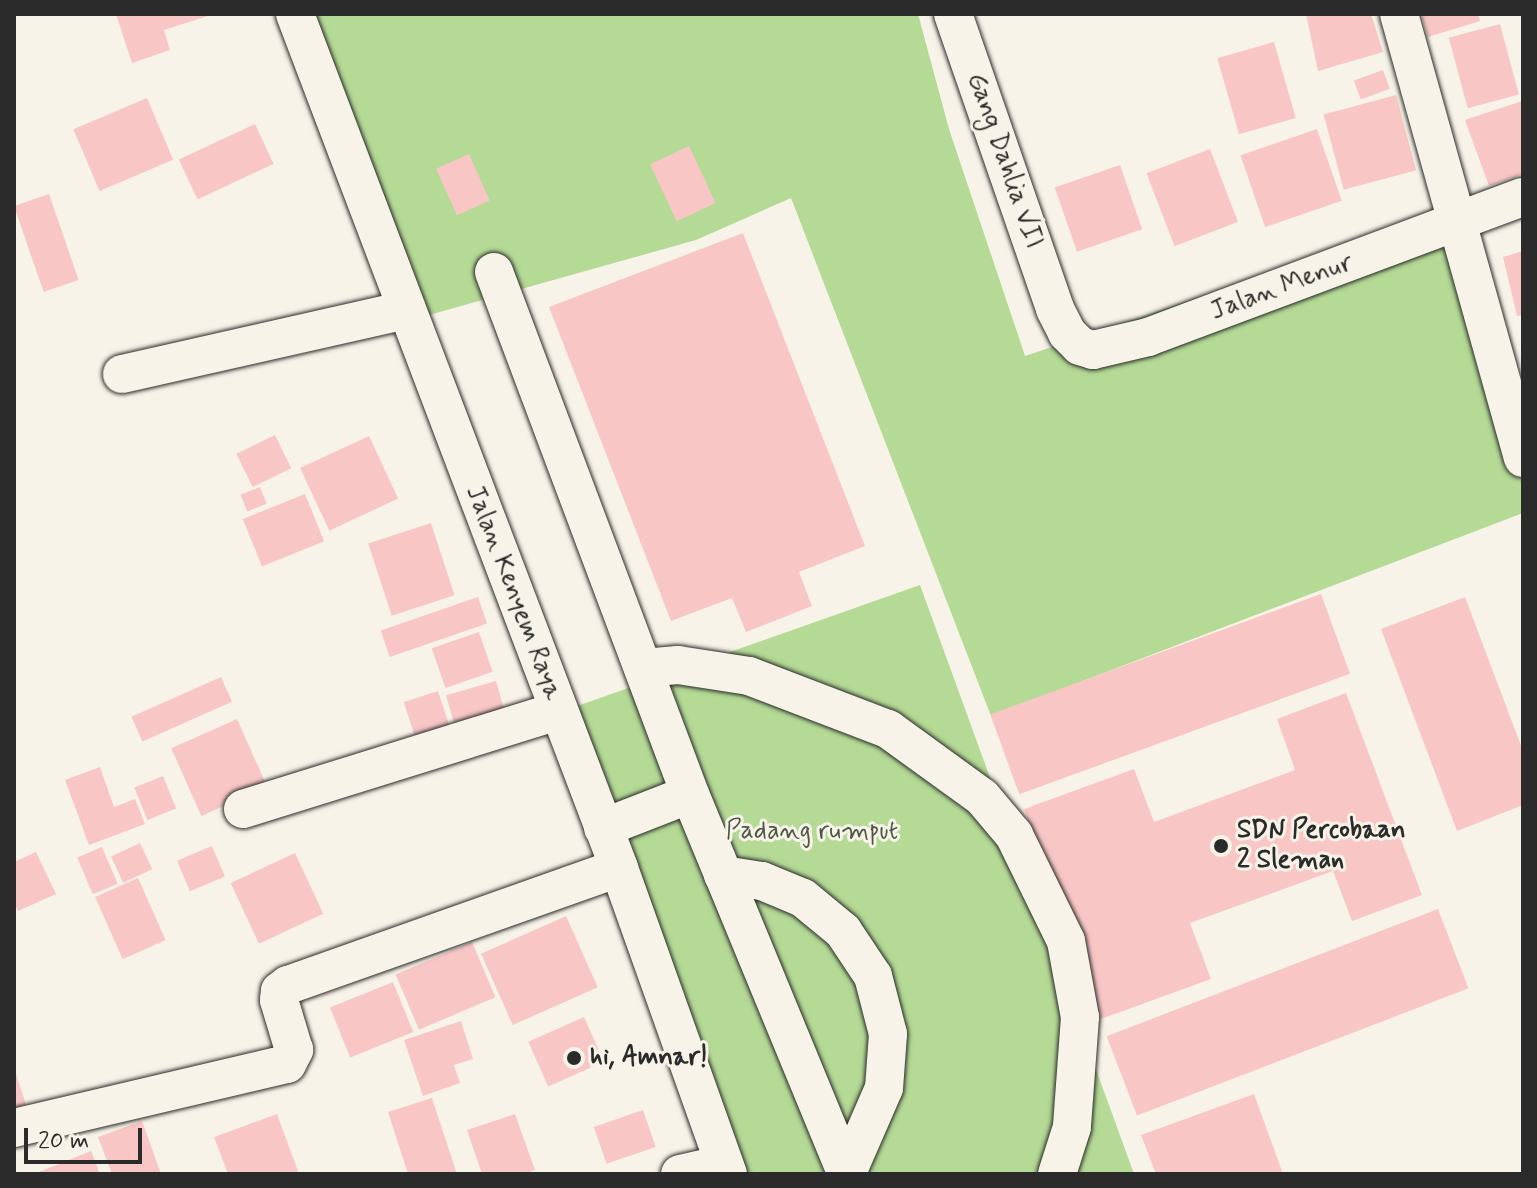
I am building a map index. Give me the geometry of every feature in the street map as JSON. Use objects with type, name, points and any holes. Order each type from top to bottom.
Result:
[{"type":"street","name":"Jalan Kenyem Raya","points":[[295,14],[619,868],[726,1169]]},
{"type":"street","name":"Gang Dahlia VII","points":[[953,14],[1055,309]]},
{"type":"street","points":[[1399,14],[1460,222],[1523,458]]},
{"type":"street","name":"Jalan Menur","points":[[1055,309],[1067,333],[1080,346],[1093,350],[1113,346],[1148,337],[1523,197]]},
{"type":"street","points":[[494,272],[690,794],[847,1174]]},
{"type":"street","points":[[122,374],[407,310]]},
{"type":"street","points":[[643,668],[678,665],[749,676],[888,729],[982,797],[1014,835],[1066,941],[1080,1017],[1072,1127],[1057,1174]]},
{"type":"street","points":[[243,809],[558,711]]},
{"type":"street","points":[[603,828],[690,794]]},
{"type":"street","points":[[14,1128],[287,1064],[294,1050],[279,1000],[280,991],[288,985],[619,868]]},
{"type":"street","points":[[723,875],[762,881],[803,898],[843,931],[873,976],[888,1034],[884,1088],[847,1174]]},
{"type":"street","points":[[680,1174],[726,1169]]},
{"type":"green space","points":[[306,14],[918,14],[949,129],[1025,356],[1455,211],[1523,482],[1523,513],[991,716],[791,198],[696,240],[422,317]]},
{"type":"green space","name":"Padang rumput","points":[[920,585],[1134,1174],[743,1174],[566,710]]},
{"type":"building","points":[[116,14],[211,15],[164,30],[170,50],[132,63]]},
{"type":"building","points":[[1306,14],[1371,14],[1383,52],[1318,71]]},
{"type":"building","points":[[1421,14],[1478,14],[1480,21],[1428,37]]},
{"type":"building","points":[[1500,24],[1519,95],[1468,108],[1449,38]]},
{"type":"building","points":[[1274,42],[1296,118],[1239,134],[1217,58]]},
{"type":"building","points":[[1383,70],[1390,89],[1361,99],[1354,81]]},
{"type":"building","points":[[1396,95],[1416,170],[1344,190],[1324,114]]},
{"type":"building","points":[[147,98],[173,160],[100,191],[73,129]]},
{"type":"building","points":[[1522,101],[1523,174],[1489,186],[1465,120]]},
{"type":"building","points":[[255,124],[274,164],[197,199],[179,159]]},
{"type":"building","points":[[1317,129],[1342,201],[1265,227],[1240,155]]},
{"type":"building","points":[[689,146],[716,203],[677,221],[650,164]]},
{"type":"building","points":[[1210,149],[1238,222],[1174,246],[1147,173]]},
{"type":"building","points":[[469,154],[490,201],[457,215],[436,169]]},
{"type":"building","points":[[1120,165],[1142,229],[1077,252],[1055,187]]},
{"type":"building","points":[[49,194],[79,280],[44,292],[14,206]]},
{"type":"building","points":[[743,233],[865,546],[799,572],[812,606],[746,632],[732,598],[671,621],[549,307]]},
{"type":"building","points":[[1523,251],[1523,315],[1517,316],[1503,257]]},
{"type":"building","points":[[275,435],[291,468],[253,487],[236,454]]},
{"type":"building","points":[[369,436],[398,499],[329,531],[300,468]]},
{"type":"building","points":[[260,487],[267,504],[247,512],[241,495]]},
{"type":"building","points":[[305,494],[324,541],[262,566],[243,519]]},
{"type":"building","points":[[431,523],[454,595],[392,616],[368,543]]},
{"type":"building","points":[[1321,594],[1350,674],[1019,794],[990,714]]},
{"type":"building","points":[[478,597],[487,623],[390,657],[381,631]]},
{"type":"building","name":"SDN Percobaan 2 Sleman","points":[[1465,597],[1523,751],[1523,805],[1457,831],[1381,629]]},
{"type":"building","points":[[479,632],[493,672],[445,688],[432,648]]},
{"type":"building","points":[[221,677],[232,702],[142,742],[131,717]]},
{"type":"building","points":[[496,681],[508,723],[458,738],[446,695]]},
{"type":"building","points":[[438,691],[452,733],[417,744],[404,702]]},
{"type":"building","name":"SDN Percobaan 2 Sleman","points":[[1346,693],[1422,895],[1352,921],[1333,871],[1190,923],[1211,979],[1101,1019],[1024,809],[1134,769],[1154,822],[1295,770],[1277,719]]},
{"type":"building","points":[[237,719],[267,787],[201,816],[171,748]]},
{"type":"building","points":[[100,767],[114,807],[135,799],[145,824],[89,845],[65,780]]},
{"type":"building","points":[[163,776],[176,808],[147,820],[134,788]]},
{"type":"building","points":[[140,843],[152,869],[123,883],[111,857]]},
{"type":"building","points":[[212,846],[225,876],[190,891],[177,861]]},
{"type":"building","points":[[102,847],[118,884],[93,894],[77,858]]},
{"type":"building","points":[[36,852],[56,894],[18,911],[14,903],[14,862]]},
{"type":"building","points":[[295,853],[323,914],[259,944],[231,883]]},
{"type":"building","points":[[138,878],[166,940],[123,959],[95,897]]},
{"type":"building","name":"SDN Percobaan 2 Sleman","points":[[1438,909],[1468,988],[1137,1116],[1107,1036]]},
{"type":"building","points":[[566,916],[598,987],[513,1025],[481,954]]},
{"type":"building","points":[[472,942],[495,997],[419,1030],[396,974]]},
{"type":"building","points":[[393,982],[413,1032],[350,1058],[330,1007]]},
{"type":"building","points":[[584,1017],[604,1062],[548,1087],[528,1042]]},
{"type":"building","points":[[461,1021],[473,1059],[454,1065],[460,1083],[423,1096],[404,1040]]},
{"type":"building","points":[[14,1067],[26,1105],[14,1108]]},
{"type":"building","points":[[1254,1094],[1283,1174],[1156,1174],[1141,1135]]},
{"type":"building","points":[[432,1098],[457,1174],[408,1174],[388,1112]]},
{"type":"building","points":[[643,1110],[656,1147],[607,1164],[594,1127]]},
{"type":"building","points":[[277,1114],[299,1174],[228,1174],[214,1137]]},
{"type":"building","points":[[515,1114],[535,1170],[523,1174],[482,1174],[467,1130]]},
{"type":"building","points":[[142,1121],[161,1174],[112,1174],[98,1137]]},
{"type":"building","points":[[91,1151],[100,1174],[34,1174]]},
{"type":"place","name":"SDN Percobaan 2 Sleman","points":[[1221,846]]},
{"type":"place","name":"hi, Amnar!","points":[[574,1058]]}]
